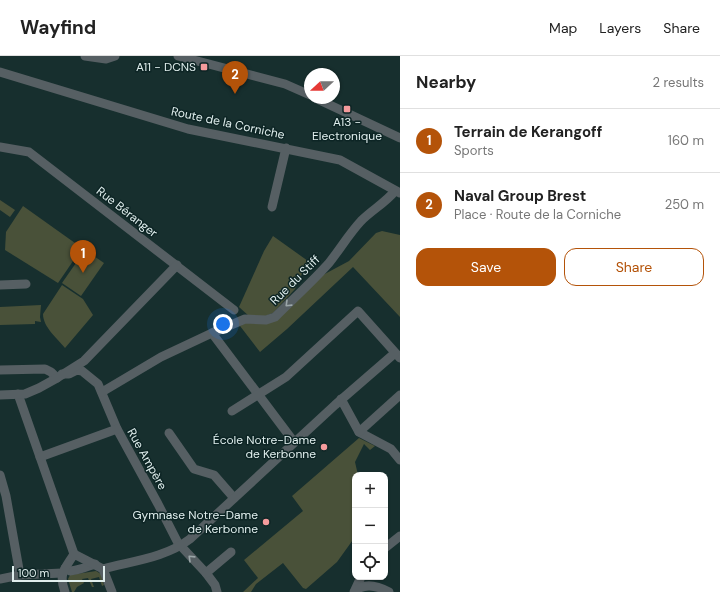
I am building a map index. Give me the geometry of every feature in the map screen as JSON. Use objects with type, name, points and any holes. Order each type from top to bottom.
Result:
[{"type":"street","points":[[85,56],[106,59],[114,56]]},
{"type":"street","points":[[178,56],[285,84],[304,93]]},
{"type":"street","name":"Route de la Corniche","points":[[0,72],[188,129],[340,160],[398,192]]},
{"type":"street","points":[[328,104],[400,138]]},
{"type":"street","name":"Rue Béranger","points":[[0,147],[29,152],[234,310]]},
{"type":"street","points":[[272,207],[286,148]]},
{"type":"street","name":"Rue du Stiff","points":[[102,392],[161,357],[212,333],[245,319],[266,320],[275,317],[317,277],[361,221],[373,209],[398,192]]},
{"type":"street","points":[[0,395],[25,394],[84,361],[177,265]]},
{"type":"street","points":[[0,285],[26,284]]},
{"type":"street","points":[[0,579],[64,570],[81,570],[84,567],[155,557],[180,547],[341,399],[397,355],[358,311],[286,377],[232,411]]},
{"type":"street","points":[[212,333],[294,442]]},
{"type":"street","points":[[0,370],[45,369],[59,376]]},
{"type":"street","name":"Rue Ampère","points":[[59,376],[69,374],[77,370],[98,384],[117,429],[180,547],[206,573],[215,585],[217,592]]},
{"type":"street","points":[[18,394],[74,554],[99,566],[112,592]]},
{"type":"street","points":[[359,432],[400,395]]},
{"type":"street","points":[[341,399],[359,432],[391,449],[400,460]]},
{"type":"street","points":[[40,457],[117,429]]},
{"type":"street","points":[[169,433],[194,469],[214,475],[234,498]]},
{"type":"street","points":[[0,475],[6,496],[20,575]]},
{"type":"street","points":[[388,546],[400,536]]},
{"type":"street","points":[[206,573],[231,552]]},
{"type":"street","points":[[65,592],[62,583],[64,570],[74,554]]},
{"type":"street","points":[[354,591],[360,580]]},
{"type":"street","points":[[354,591],[361,587],[374,586],[381,587],[389,592]]},
{"type":"green space","points":[[0,200],[15,210],[10,217],[0,210]]},
{"type":"green space","points":[[23,206],[82,248],[58,283],[5,250],[6,232]]},
{"type":"green space","points":[[382,231],[400,235],[400,317],[353,267],[287,329],[260,352],[240,326],[245,323],[265,322],[321,276],[349,261],[376,233]]},
{"type":"green space","points":[[273,236],[308,261],[295,289],[273,313],[263,317],[250,317],[239,307],[264,251]]},
{"type":"green space","points":[[85,250],[104,263],[81,296],[62,283]]},
{"type":"green space","points":[[62,285],[83,299],[93,315],[65,348],[48,328],[43,314]]},
{"type":"green space","points":[[41,305],[41,322],[35,321],[35,324],[0,325],[0,307]]},
{"type":"green space","points":[[359,438],[375,446],[370,450],[364,444],[355,462],[357,472],[352,472],[352,541],[337,562],[306,589],[303,588],[283,563],[256,584],[251,592],[243,592],[258,578],[244,560],[303,511],[292,496]]},
{"type":"green space","points":[[96,571],[101,574],[104,585],[102,586],[99,577],[91,579],[94,587],[92,587],[88,578],[82,579],[84,583],[72,592],[68,579],[70,575]]},
{"type":"place","name":"A11 - DCNS","points":[[204,67]]},
{"type":"place","name":"Naval Group Brest","points":[[235,94]]},
{"type":"place","name":"A13 - Electronique","points":[[347,109]]},
{"type":"place","name":"Terrain de Kerangoff","points":[[83,273]]},
{"type":"place","name":"École Notre-Dame de Kerbonne","points":[[324,447]]},
{"type":"place","name":"Gymnase Notre-Dame de Kerbonne","points":[[266,522]]}]
